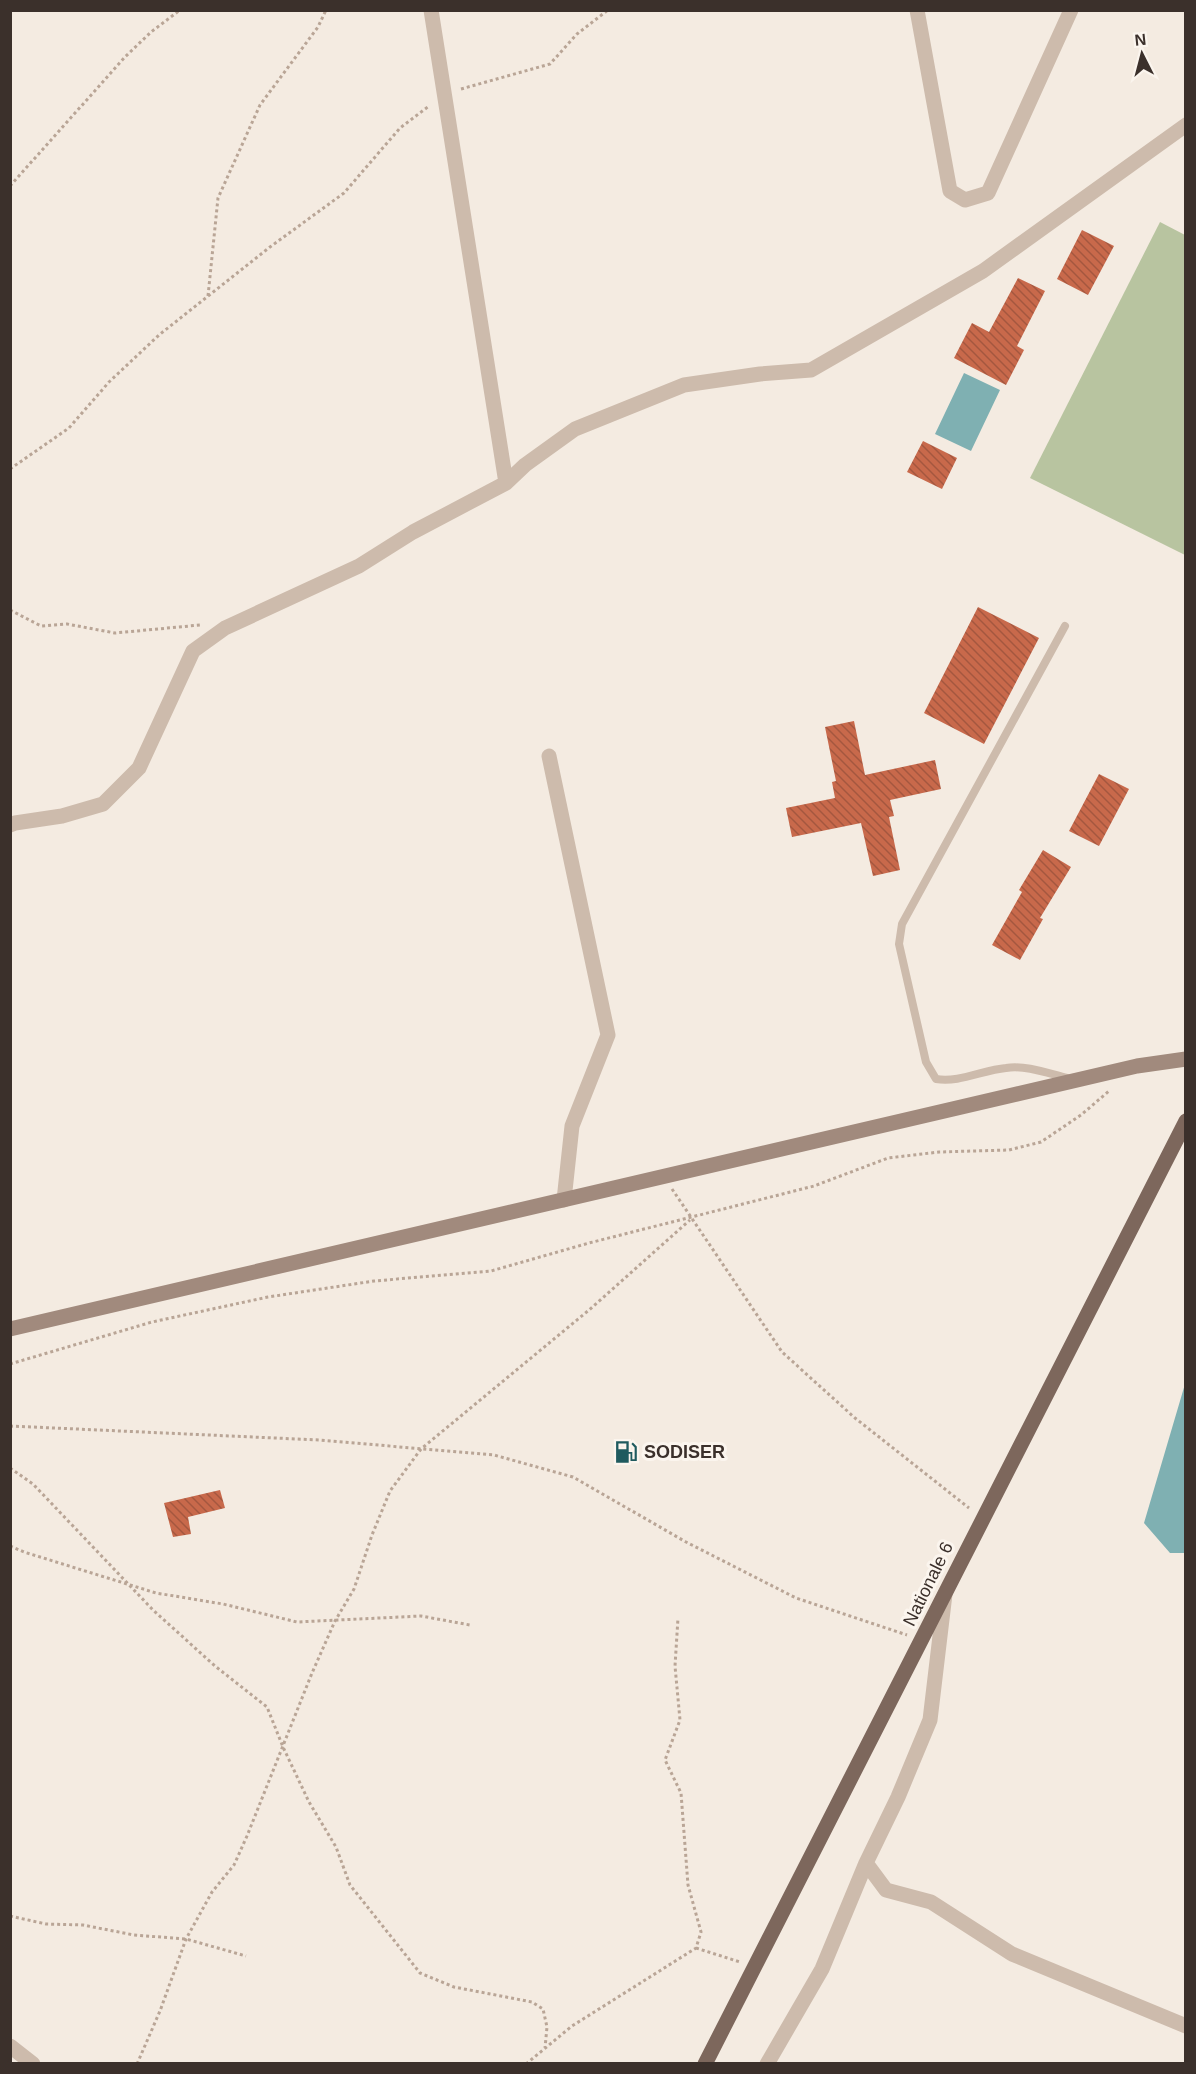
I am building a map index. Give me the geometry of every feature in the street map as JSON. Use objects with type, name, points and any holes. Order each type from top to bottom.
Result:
[{"type":"main road","points":[[10,1329],[1137,1066],[1185,1059]]},
{"type":"main road","name":"Nationale 6","points":[[705,2064],[1185,1121]]},
{"type":"street","points":[[431,10],[506,483]]},
{"type":"street","points":[[919,13],[950,191],[965,200],[988,193],[1071,10]]},
{"type":"street","points":[[10,825],[62,816],[103,804],[140,768],[193,651],[225,628],[359,566],[413,532],[506,483],[525,465],[575,429],[684,385],[760,374],[810,370],[983,272],[1185,125]]},
{"type":"street","points":[[549,756],[608,1035],[572,1126],[564,1200]]},
{"type":"street","points":[[767,2064],[822,1969],[866,1863],[898,1797],[930,1720],[945,1594]]},
{"type":"street","points":[[866,1863],[886,1890],[931,1902],[1012,1954],[1185,2026]]},
{"type":"street","points":[[10,2046],[33,2064]]},
{"type":"lane","points":[[1065,626],[902,924],[899,944],[926,1062],[936,1079],[946,1081],[1007,1067],[1032,1069],[1077,1081]]},
{"type":"path","points":[[10,186],[125,57],[151,32],[180,10]]},
{"type":"path","points":[[208,296],[218,198],[260,105],[318,27],[326,10]]},
{"type":"path","points":[[10,469],[69,428],[109,382],[159,335],[344,193],[400,128],[444,94],[550,64],[577,34],[608,10]]},
{"type":"path","points":[[10,610],[41,626],[67,624],[115,633],[210,624],[225,628]]},
{"type":"path","points":[[10,1364],[152,1322],[268,1297],[374,1281],[491,1271],[589,1243],[814,1186],[888,1158],[939,1152],[1009,1150],[1041,1142],[1081,1115],[1113,1087]]},
{"type":"path","points":[[664,1178],[782,1352],[855,1418],[983,1518]]},
{"type":"path","points":[[137,2064],[160,2011],[186,1939],[212,1892],[234,1865],[335,1621],[354,1589],[390,1491],[421,1449],[588,1310],[692,1218]]},
{"type":"path","points":[[10,1426],[319,1440],[495,1455],[573,1477],[686,1542],[796,1598],[922,1640]]},
{"type":"path","points":[[10,1468],[33,1484],[153,1610],[215,1666],[267,1707],[309,1802],[336,1847],[350,1885],[420,1973],[454,1986],[532,2002],[543,2009],[547,2027],[545,2048]]},
{"type":"path","points":[[10,1546],[156,1593],[223,1604],[297,1623],[421,1616],[470,1625]]},
{"type":"path","points":[[526,2064],[572,2026],[696,1948],[701,1932],[688,1885],[681,1793],[665,1760],[680,1720],[675,1666],[678,1618]]},
{"type":"path","points":[[10,1916],[46,1924],[83,1925],[134,1935],[186,1939],[246,1956]]},
{"type":"path","points":[[696,1948],[755,1966]]},
{"type":"green space","points":[[1160,222],[1185,235],[1185,555],[1030,478]]},
{"type":"water","points":[[964,373],[1000,390],[971,451],[935,434]]},
{"type":"water","points":[[1185,1384],[1185,1553],[1170,1553],[1144,1523]]},
{"type":"building","points":[[1082,230],[1114,246],[1088,295],[1057,279]]},
{"type":"building","points":[[1018,278],[1045,291],[1017,346],[1024,350],[1006,385],[954,358],[972,323],[989,332]]},
{"type":"building","points":[[923,441],[957,458],[942,489],[907,472]]},
{"type":"building","points":[[978,607],[1039,638],[984,744],[924,713]]},
{"type":"building","points":[[854,721],[865,775],[935,760],[941,789],[890,800],[894,816],[889,817],[900,870],[873,876],[861,823],[792,837],[786,808],[835,798],[832,782],[836,781],[825,727]]},
{"type":"building","points":[[1099,774],[1129,789],[1099,846],[1069,831]]},
{"type":"building","points":[[1043,850],[1071,867],[1040,918],[1043,919],[1020,960],[992,945],[1022,892],[1019,890]]},
{"type":"building","points":[[220,1490],[225,1508],[188,1517],[191,1534],[173,1537],[164,1503]]},
{"type":"place","name":"SODISER","points":[[626,1452]]}]
